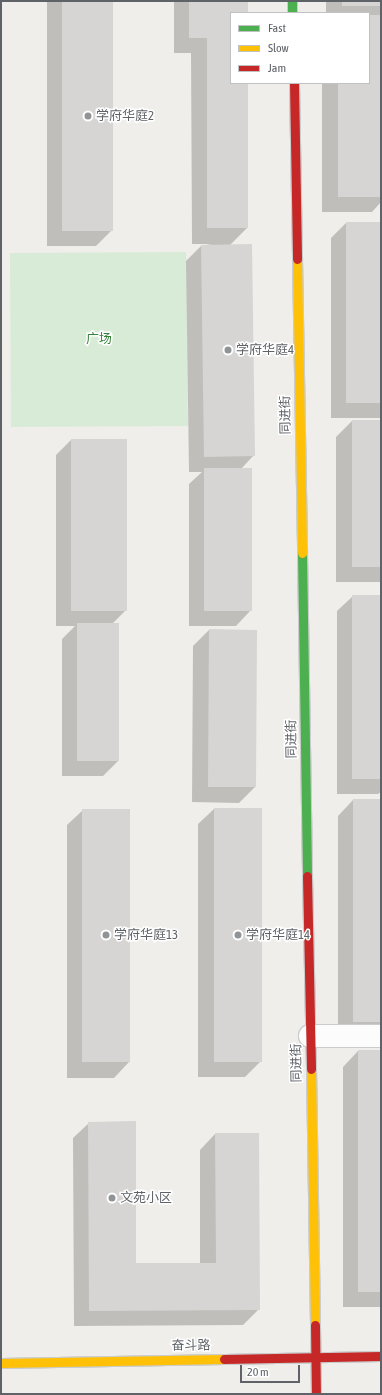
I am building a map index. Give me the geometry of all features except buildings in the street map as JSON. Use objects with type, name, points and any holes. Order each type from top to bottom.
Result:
[{"type":"street","points":[[292,1],[292,12]]},
{"type":"street","name":"同进街","points":[[294,84],[316,1394]]},
{"type":"street","points":[[310,1036],[381,1036]]},
{"type":"street","name":"奋斗路","points":[[1,1363],[381,1356]]},
{"type":"green space","name":"广场","points":[[186,252],[188,426],[11,427],[10,253]]},
{"type":"traffic: fast","points":[[292,1],[292,12]]},
{"type":"traffic: fast","points":[[302,553],[307,876]]},
{"type":"traffic: slow","points":[[297,259],[302,553]]},
{"type":"traffic: slow","points":[[311,1069],[315,1325]]},
{"type":"traffic: slow","points":[[1,1363],[224,1359]]},
{"type":"traffic: jam","points":[[294,84],[297,259]]},
{"type":"traffic: jam","points":[[307,876],[311,1069]]},
{"type":"traffic: jam","points":[[315,1325],[316,1394]]},
{"type":"traffic: jam","points":[[224,1359],[381,1356]]},
{"type":"place","name":"学府华庭2","points":[[88,116]]},
{"type":"place","name":"学府华庭4","points":[[228,350]]},
{"type":"place","name":"学府华庭13","points":[[106,935]]},
{"type":"place","name":"学府华庭14","points":[[238,935]]},
{"type":"place","name":"文苑小区","points":[[112,1198]]}]
